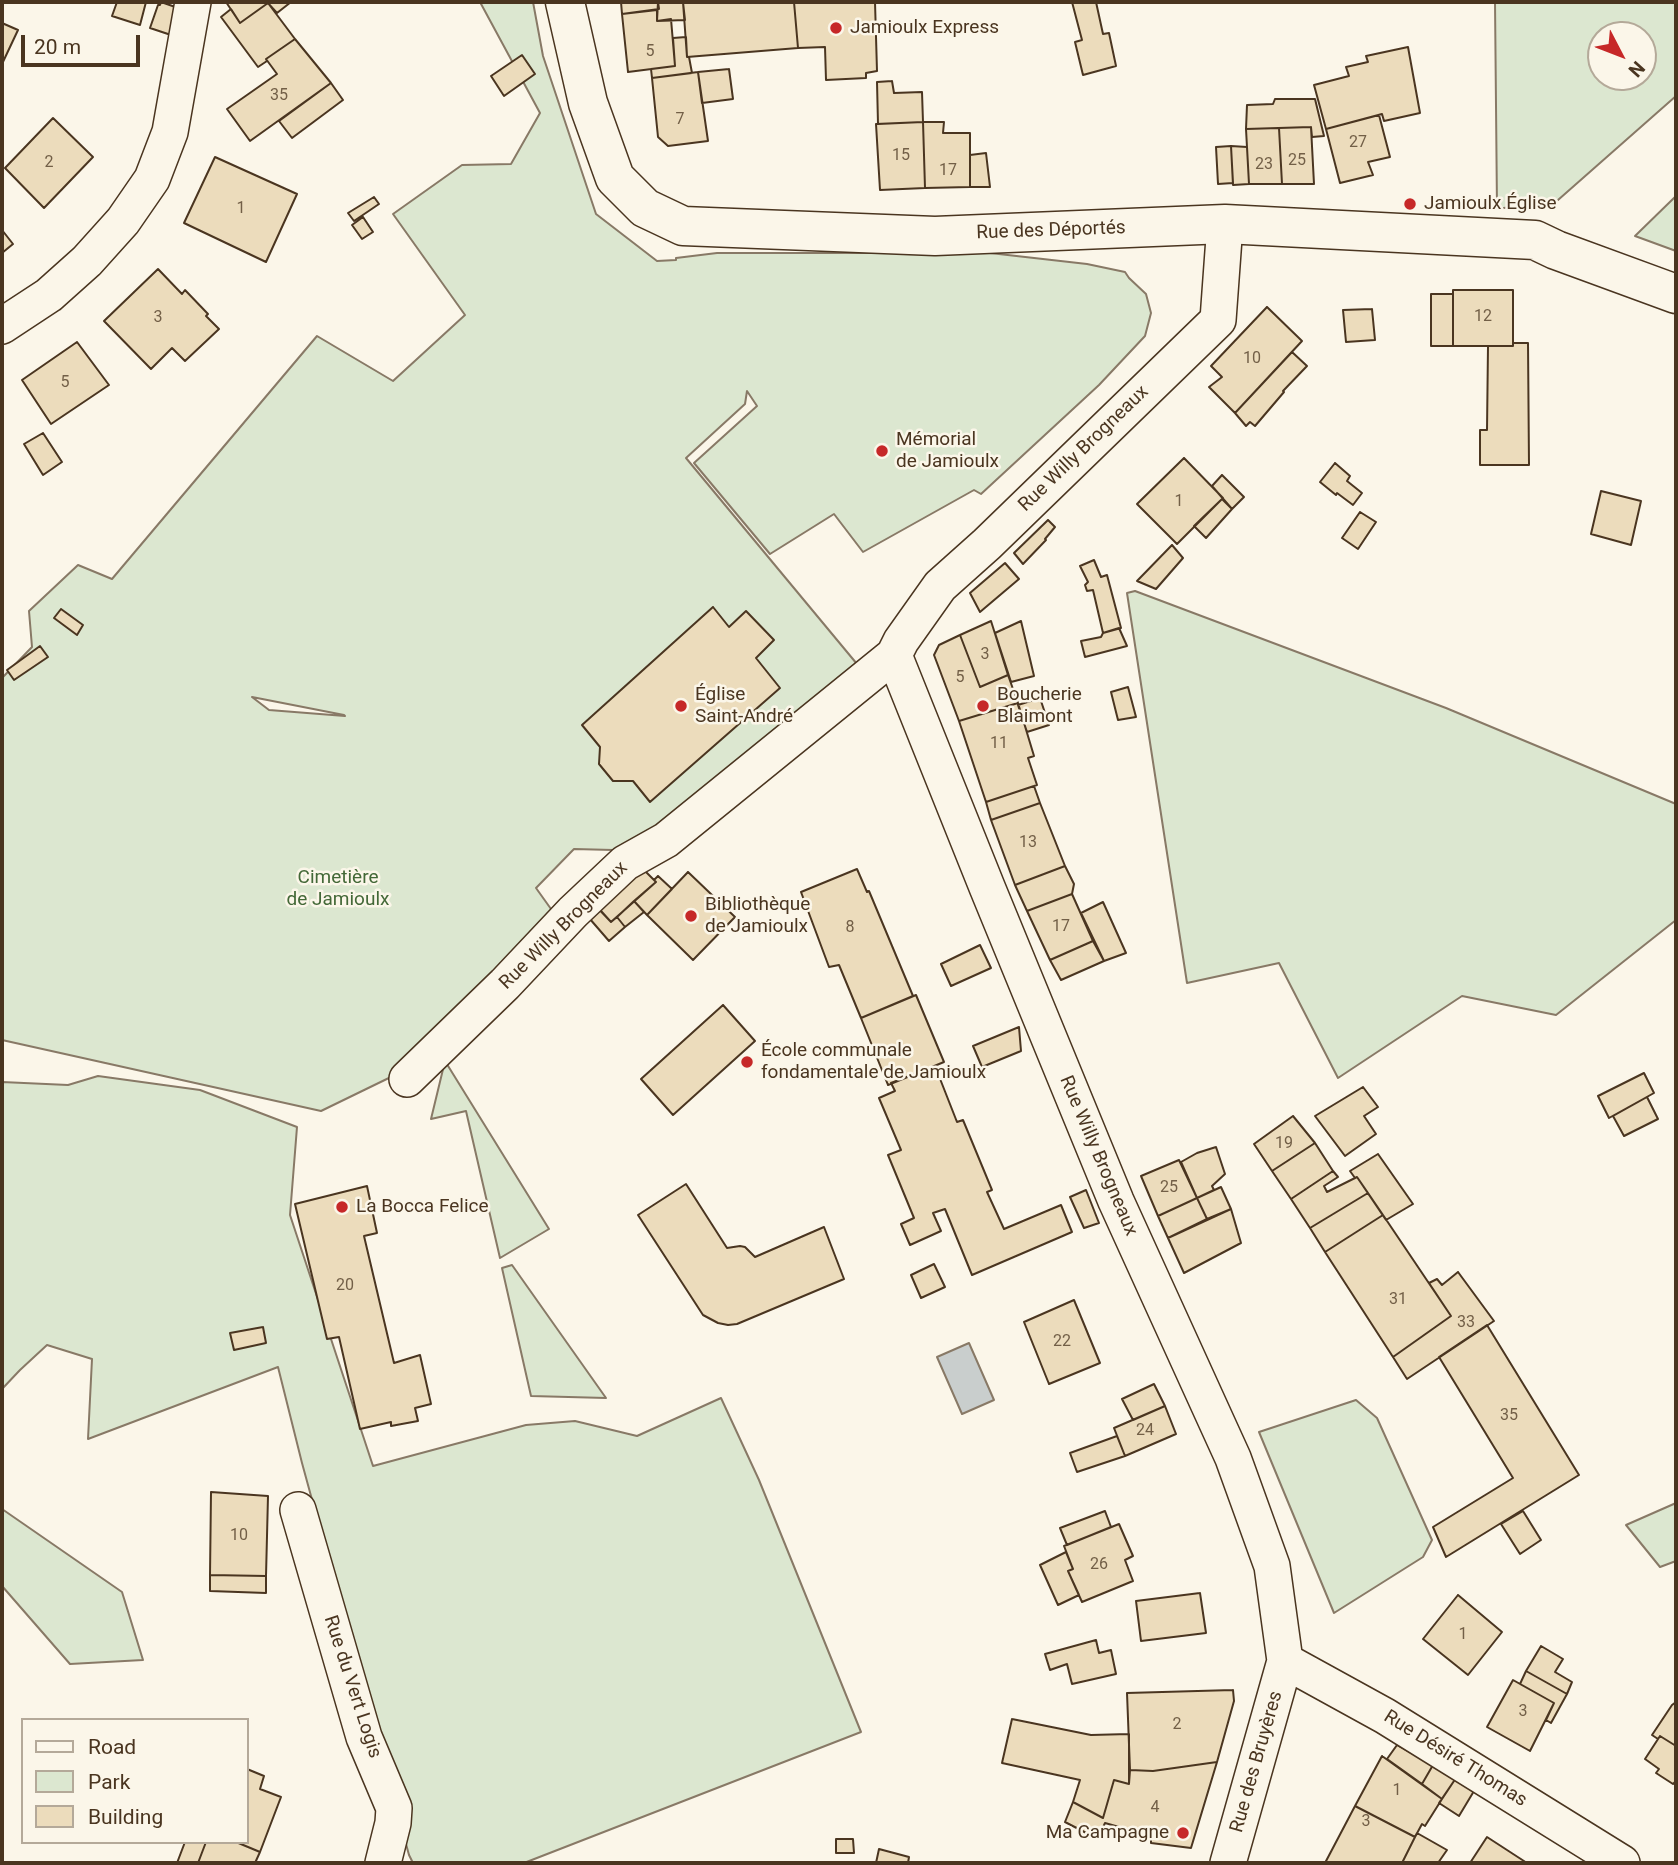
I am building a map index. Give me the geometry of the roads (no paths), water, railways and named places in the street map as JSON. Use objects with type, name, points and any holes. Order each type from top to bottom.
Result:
[{"type":"street","name":"Rue des Déportés","points":[[565,2],[588,103],[615,178],[645,208],[683,226],[934,236],[1225,224],[1535,240],[1676,293]]},
{"type":"street","points":[[2,326],[49,295],[87,261],[122,221],[152,179],[170,132],[192,4]]},
{"type":"street","name":"Rue Willy Brogneaux","points":[[407,1079],[625,863],[666,840],[894,655],[940,586],[987,544],[1218,320],[1225,224]]},
{"type":"street","name":"Rue Willy Brogneaux","points":[[894,655],[1116,1202],[1233,1458],[1272,1566],[1285,1661]]},
{"type":"street","name":"Rue du Vert Logis","points":[[298,1510],[364,1737],[394,1808],[383,1863]]},
{"type":"street","name":"Rue des Bruyères","points":[[1228,1863],[1285,1661]]},
{"type":"street","name":"Rue Désiré Thomas","points":[[1285,1661],[1385,1716],[1622,1863]]},
{"type":"place","name":"Jamioulx Express","points":[[836,28]]},
{"type":"place","name":"Jamioulx Église","points":[[1410,204]]},
{"type":"place","name":"Mémorial de Jamioulx","points":[[882,451]]},
{"type":"place","name":"Église Saint-André","points":[[681,706]]},
{"type":"place","name":"Boucherie Blaimont","points":[[983,706]]},
{"type":"place","name":"Bibliothèque de Jamioulx","points":[[691,916]]},
{"type":"place","name":"École communale fondamentale de Jamioulx","points":[[747,1062]]},
{"type":"place","name":"La Bocca Felice","points":[[342,1207]]},
{"type":"place","name":"Ma Campagne","points":[[1183,1833]]},
{"type":"park label","name":"Cimetière de Jamioulx","points":[[338,889]]}]
